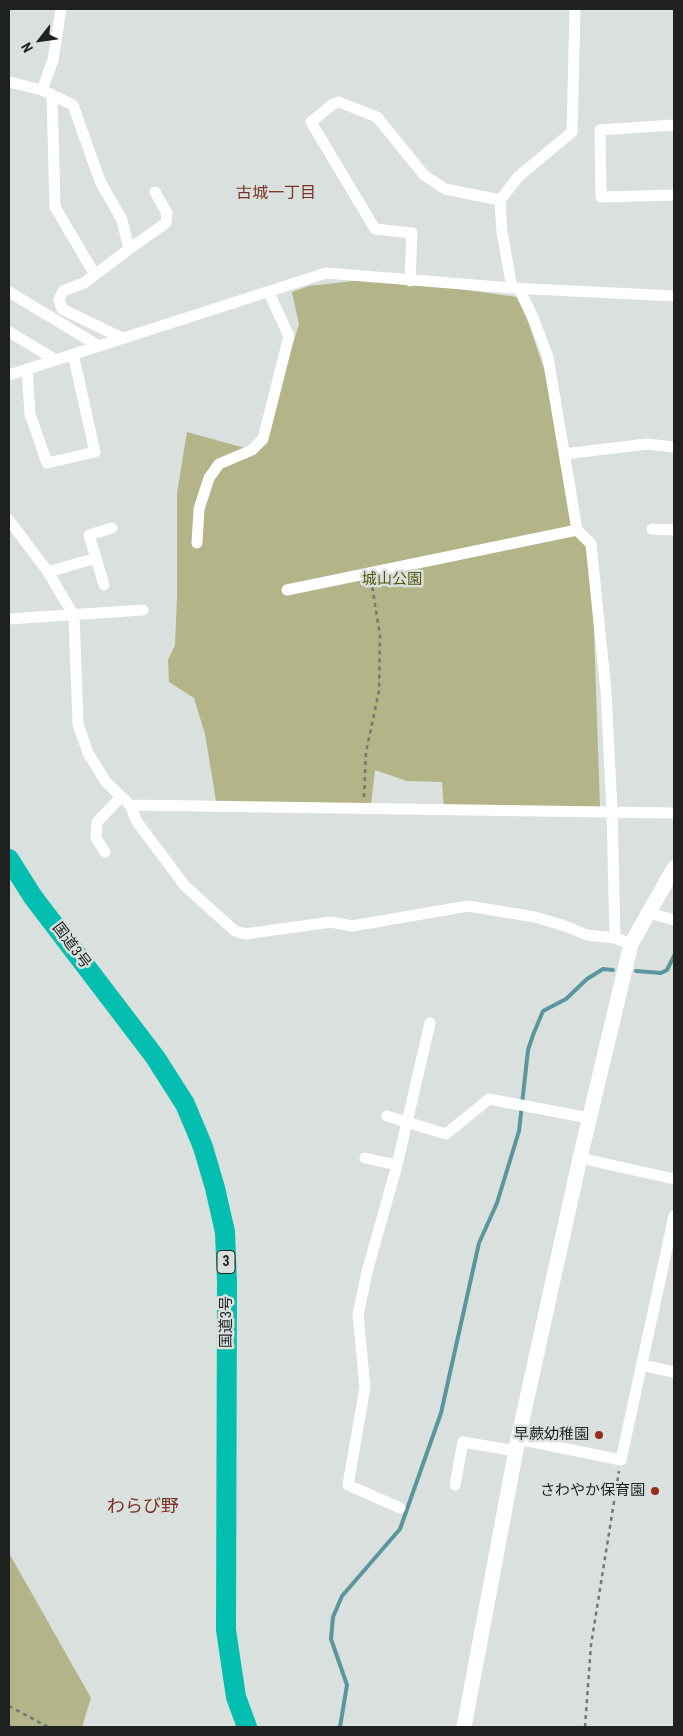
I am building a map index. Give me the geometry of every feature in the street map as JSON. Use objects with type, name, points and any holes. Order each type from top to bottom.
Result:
[{"type":"highway","name":"国道3号","points":[[9,858],[33,897],[165,1072],[185,1104],[204,1147],[225,1232],[227,1282],[226,1630],[236,1697],[247,1727]]},
{"type":"street","points":[[61,9],[47,92],[55,207],[95,275]]},
{"type":"street","points":[[575,9],[572,132],[519,176],[500,200],[502,232],[515,289],[548,357],[577,530],[591,544],[606,691],[612,811],[615,938]]},
{"type":"street","points":[[9,82],[47,92],[73,105],[100,181],[122,220],[129,249]]},
{"type":"street","points":[[410,281],[412,233],[375,229],[311,122],[332,104],[339,102],[377,117],[424,175],[445,189],[500,200]]},
{"type":"street","points":[[674,125],[600,130],[601,197],[674,195]]},
{"type":"street","points":[[122,338],[62,309],[59,300],[63,291],[84,283],[166,223],[167,213],[155,192]]},
{"type":"street","points":[[9,375],[326,273],[515,289],[674,296]]},
{"type":"street","points":[[9,292],[98,346]]},
{"type":"street","points":[[197,542],[199,510],[209,478],[219,464],[252,450],[263,438],[289,336],[269,292]]},
{"type":"street","points":[[9,332],[56,360]]},
{"type":"street","points":[[27,369],[30,414],[47,463],[95,452],[73,354]]},
{"type":"street","points":[[564,454],[647,444],[674,447]]},
{"type":"street","points":[[9,520],[48,572],[74,616],[78,724],[88,753],[106,782],[130,805],[137,822],[186,886],[235,932],[245,934],[331,922],[360,926],[468,906],[519,914],[565,926],[587,936],[615,938],[631,944]]},
{"type":"street","points":[[104,585],[89,535],[112,528]]},
{"type":"street","points":[[652,529],[674,530]]},
{"type":"street","points":[[287,590],[577,530]]},
{"type":"street","points":[[48,572],[96,558]]},
{"type":"street","points":[[9,619],[143,610]]},
{"type":"street","points":[[105,852],[96,838],[97,822],[121,797]]},
{"type":"street","points":[[130,805],[674,813]]},
{"type":"street","points":[[464,1727],[517,1445],[589,1118],[631,944],[674,868]]},
{"type":"street","points":[[649,913],[674,920]]},
{"type":"street","points":[[400,1508],[348,1484],[365,1387],[358,1315],[367,1272],[397,1165],[430,1024]]},
{"type":"street","points":[[387,1116],[446,1134],[489,1099],[589,1118]]},
{"type":"street","points":[[365,1158],[397,1165]]},
{"type":"street","points":[[580,1158],[674,1179]]},
{"type":"street","points":[[455,1485],[463,1442],[517,1445],[621,1460],[674,1216]]},
{"type":"street","points":[[641,1365],[674,1372]]},
{"type":"path","points":[[364,809],[366,752],[379,692],[380,636],[370,574]]},
{"type":"path","points":[[585,1727],[591,1645],[621,1460]]},
{"type":"path","points":[[9,1706],[48,1727]]},
{"type":"green space","name":"城山公園","points":[[379,278],[517,297],[528,322],[544,369],[577,530],[591,544],[600,807],[444,810],[442,782],[407,781],[375,770],[371,804],[217,807],[205,734],[194,698],[169,682],[168,660],[175,645],[177,598],[177,493],[187,432],[252,450],[263,439],[299,324],[292,292],[309,286]]},
{"type":"green space","points":[[9,1553],[91,1698],[82,1727],[9,1727]]},
{"type":"waterway","points":[[636,971],[661,973],[667,970],[674,956]]},
{"type":"waterway","points":[[340,1727],[347,1685],[331,1639],[333,1617],[342,1596],[400,1529],[441,1413],[479,1243],[497,1203],[519,1131],[528,1050],[533,1035],[543,1011],[566,999],[587,979],[603,969],[613,970]]},
{"type":"place","name":"早蕨幼稚園","points":[[599,1435]]},
{"type":"place","name":"さわやか保育園","points":[[655,1491]]},
{"type":"district","name":"古城一丁目","points":[[276,194]]},
{"type":"district","name":"わらび野","points":[[143,1507]]}]
